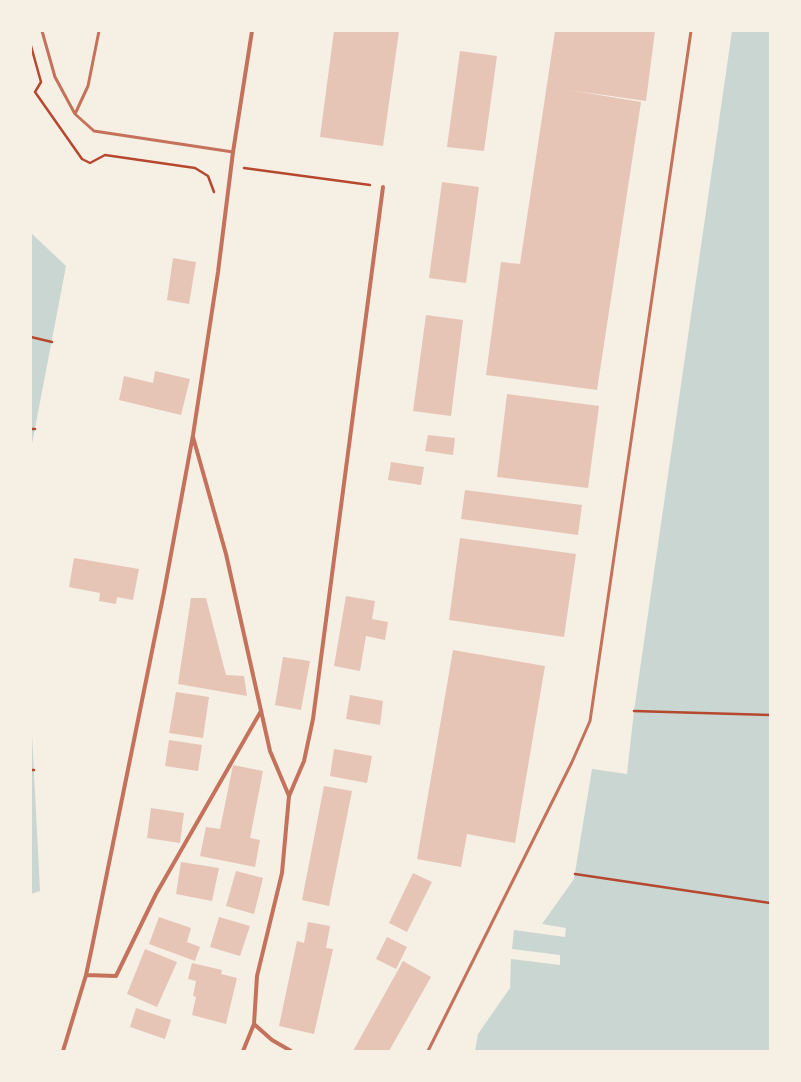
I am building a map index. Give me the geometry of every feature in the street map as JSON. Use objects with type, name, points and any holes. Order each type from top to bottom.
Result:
[{"type":"street","points":[[63,1051],[86,975],[161,607],[193,435],[218,272],[233,152],[252,31]]},
{"type":"street","points":[[243,1051],[254,1024],[257,976],[282,873],[289,796],[304,761],[313,719],[383,187]]},
{"type":"street","points":[[193,435],[226,554],[270,751],[289,796]]},
{"type":"street","points":[[86,975],[116,976],[156,894],[261,711]]},
{"type":"street","points":[[254,1024],[272,1040],[291,1051]]},
{"type":"lane","points":[[42,31],[55,77],[75,114],[94,131],[233,152]]},
{"type":"lane","points":[[75,114],[88,86],[99,31]]},
{"type":"lane","points":[[428,1051],[559,790],[590,721],[691,31]]},
{"type":"path","points":[[31,46],[41,82],[36,92],[82,159],[90,162],[105,155],[195,168],[208,176],[216,197]]},
{"type":"path","points":[[232,167],[383,187]]},
{"type":"path","points":[[31,337],[52,342]]},
{"type":"path","points":[[31,428],[35,429]]},
{"type":"path","points":[[634,711],[770,715]]},
{"type":"path","points":[[575,874],[770,903]]},
{"type":"shaded area","points":[[732,31],[770,31],[770,1051],[475,1051],[478,1034],[510,988],[511,959],[560,965],[560,955],[512,949],[514,930],[565,937],[566,928],[542,924],[574,879],[592,769],[627,774],[634,711]]},
{"type":"shaded area","points":[[31,233],[66,266],[31,449]]},
{"type":"shaded area","points":[[31,715],[40,891],[31,894]]},
{"type":"building","points":[[334,31],[399,31],[383,146],[320,137]]},
{"type":"building","points":[[555,31],[655,31],[646,101],[569,90],[641,102],[597,390],[486,375],[501,262],[520,264]]},
{"type":"building","points":[[460,51],[497,56],[484,151],[447,147]]},
{"type":"building","points":[[442,182],[479,187],[466,283],[429,278]]},
{"type":"building","points":[[173,258],[196,262],[189,304],[167,300]]},
{"type":"building","points":[[426,315],[463,320],[451,416],[413,411]]},
{"type":"building","points":[[155,371],[190,379],[181,415],[119,400],[124,376],[153,383]]},
{"type":"building","points":[[507,394],[599,406],[588,488],[497,477]]},
{"type":"building","points":[[428,435],[455,438],[453,455],[425,451]]},
{"type":"building","points":[[391,462],[424,467],[421,485],[388,480]]},
{"type":"building","points":[[465,490],[582,505],[578,535],[461,519]]},
{"type":"building","points":[[460,538],[576,554],[564,637],[449,620]]},
{"type":"building","points":[[74,558],[139,569],[133,600],[117,597],[116,604],[99,601],[100,593],[69,587]]},
{"type":"building","points":[[346,596],[375,601],[372,619],[388,622],[385,640],[366,636],[360,671],[334,666]]},
{"type":"building","points":[[191,598],[206,598],[226,675],[244,676],[247,696],[178,684]]},
{"type":"building","points":[[453,650],[545,666],[515,843],[467,834],[461,867],[417,859]]},
{"type":"building","points":[[283,657],[310,661],[301,710],[275,705]]},
{"type":"building","points":[[176,692],[209,697],[203,738],[169,733]]},
{"type":"building","points":[[350,695],[383,701],[380,725],[346,719]]},
{"type":"building","points":[[169,740],[202,745],[198,771],[165,766]]},
{"type":"building","points":[[334,749],[372,756],[367,783],[330,776]]},
{"type":"building","points":[[233,765],[263,771],[250,838],[260,840],[255,867],[200,856],[206,827],[220,829]]},
{"type":"building","points":[[324,786],[352,791],[329,906],[302,900]]},
{"type":"building","points":[[151,808],[184,813],[180,843],[147,838]]},
{"type":"building","points":[[181,862],[219,868],[212,901],[176,894]]},
{"type":"building","points":[[236,871],[263,878],[254,914],[226,906]]},
{"type":"building","points":[[413,873],[432,882],[407,932],[389,923]]},
{"type":"building","points":[[159,917],[191,928],[187,942],[200,947],[195,961],[149,944]]},
{"type":"building","points":[[219,917],[250,926],[240,956],[210,947]]},
{"type":"building","points":[[308,922],[330,926],[326,948],[333,949],[314,1034],[279,1026],[297,941],[304,943]]},
{"type":"building","points":[[387,937],[407,947],[396,969],[376,959]]},
{"type":"building","points":[[145,949],[177,962],[157,1007],[127,994]]},
{"type":"building","points":[[403,961],[431,977],[389,1051],[353,1051]]},
{"type":"building","points":[[192,963],[222,970],[221,974],[237,978],[226,1024],[192,1015],[196,997],[193,996],[196,981],[188,979]]},
{"type":"building","points":[[136,1008],[171,1020],[165,1039],[130,1027]]}]
